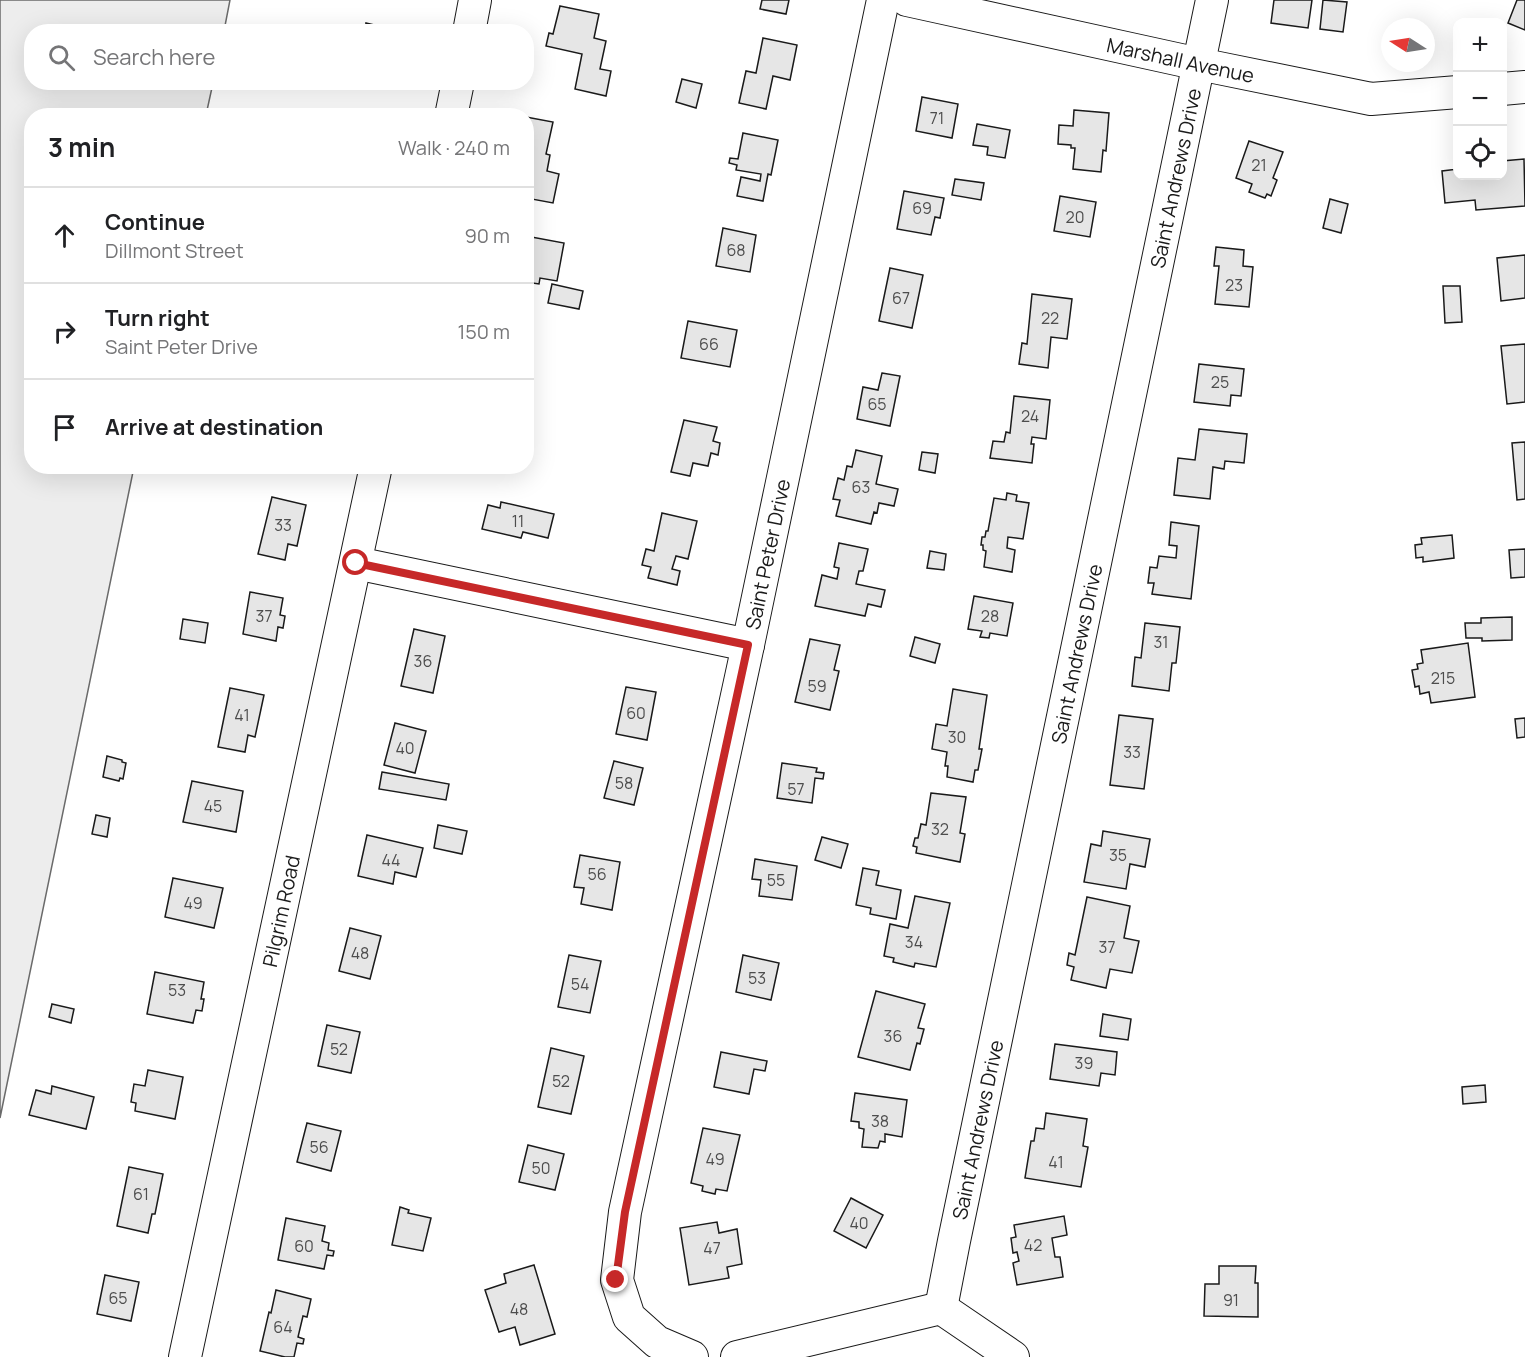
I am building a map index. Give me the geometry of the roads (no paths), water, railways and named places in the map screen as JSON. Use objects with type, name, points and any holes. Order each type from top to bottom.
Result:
[{"type":"street","points":[[470,24],[475,0]]},
{"type":"street","name":"Saint Peter Drive","points":[[693,1357],[657,1342],[629,1317],[616,1280],[625,1212],[748,645],[883,0]]},
{"type":"street","name":"Marshall Avenue","points":[[907,0],[1371,99],[1453,92]]},
{"type":"street","name":"Saint Andrews Drive","points":[[941,1308],[1212,0]]},
{"type":"street","points":[[1507,89],[1525,87]]},
{"type":"street","points":[[453,108],[456,90]]},
{"type":"street","name":"Pilgrim Road","points":[[185,1357],[374,474]]},
{"type":"street","points":[[356,563],[748,645]]},
{"type":"street","points":[[737,1357],[941,1308],[1013,1357]]}]
